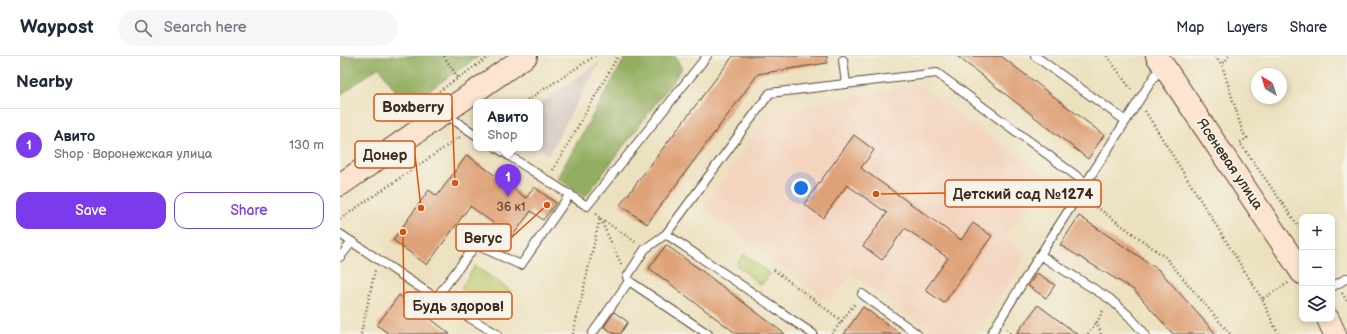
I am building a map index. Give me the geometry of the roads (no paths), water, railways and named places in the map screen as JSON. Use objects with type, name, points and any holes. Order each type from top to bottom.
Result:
[{"type":"main road","points":[[340,185],[526,56]]},
{"type":"main road","name":"Ясеневая улица","points":[[1160,60],[1295,278]]},
{"type":"main road","points":[[1329,322],[1335,334]]},
{"type":"lane","points":[[502,151],[587,206],[707,56]]},
{"type":"lane","points":[[1035,56],[1126,121]]},
{"type":"lane","points":[[843,60],[846,84]]},
{"type":"lane","points":[[991,334],[1139,101],[1160,60]]},
{"type":"lane","points":[[592,334],[628,279],[645,249],[666,234],[770,93],[937,73],[1086,183]]},
{"type":"lane","points":[[444,113],[473,133]]},
{"type":"lane","points":[[436,298],[476,245],[521,265],[570,194]]},
{"type":"lane","points":[[340,234],[436,298],[498,334]]},
{"type":"lane","points":[[666,234],[813,334]]},
{"type":"lane","points":[[340,257],[352,242]]},
{"type":"lane","points":[[1040,255],[1110,299],[1128,315],[1145,334]]},
{"type":"lane","points":[[1334,286],[1347,278]]},
{"type":"lane","points":[[628,279],[708,334]]},
{"type":"lane","points":[[862,294],[917,334]]},
{"type":"place","name":"Boxberry","points":[[455,183]]},
{"type":"place","name":"Детский сад №1274","points":[[876,194]]},
{"type":"place","name":"Авито","points":[[508,197]]},
{"type":"place","name":"Вегус","points":[[547,205]]},
{"type":"place","name":"Донер","points":[[421,208]]},
{"type":"place","name":"Будь здоров!","points":[[403,232]]}]
